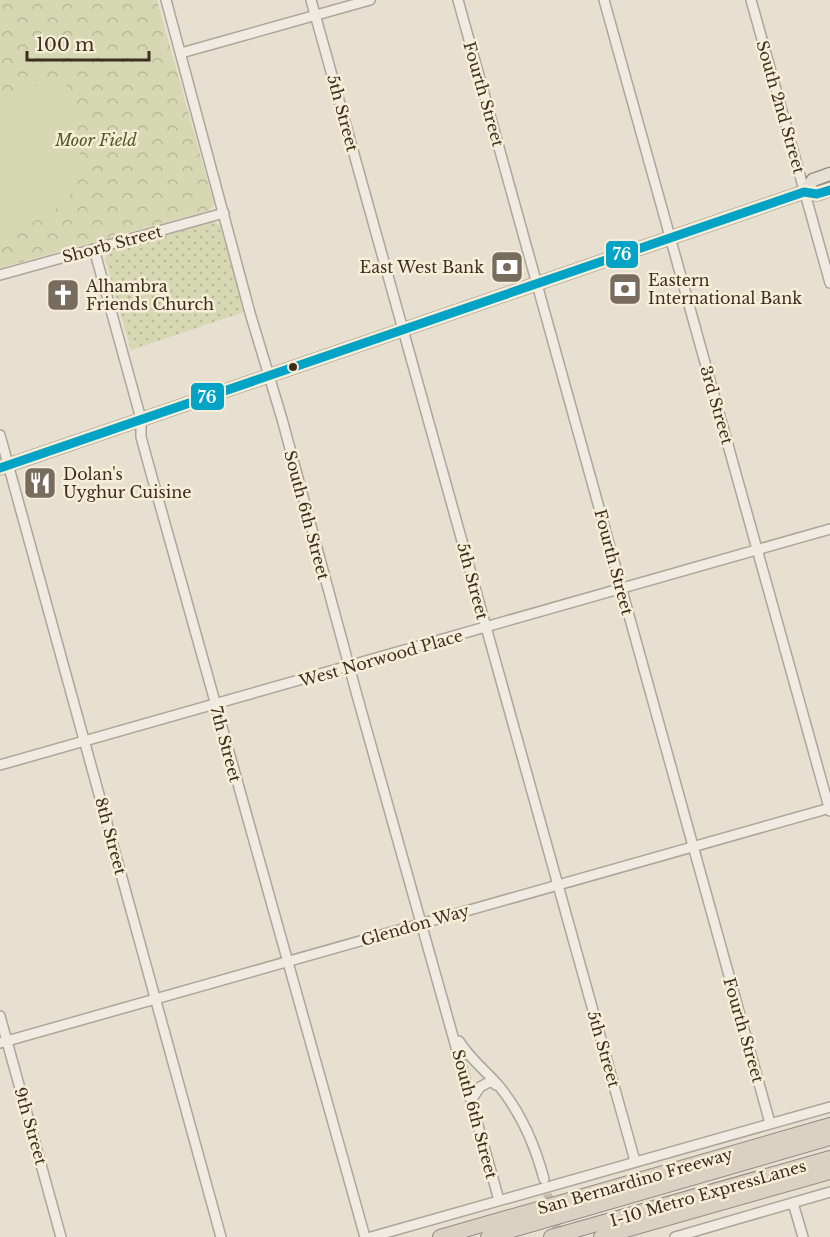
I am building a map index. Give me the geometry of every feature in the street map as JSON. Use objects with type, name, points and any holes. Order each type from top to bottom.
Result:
[{"type":"highway","name":"San Bernardino Freeway","points":[[440,1237],[830,1125]]},
{"type":"highway","name":"I-10 Metro ExpressLanes","points":[[488,1237],[830,1138]]},
{"type":"highway","name":"I-10 Metro ExpressLanes","points":[[551,1237],[830,1158]]},
{"type":"highway","points":[[601,1237],[830,1172]]},
{"type":"main road","points":[[804,192],[813,180],[830,174]]},
{"type":"main road","points":[[4,466],[804,192],[817,194],[830,190]]},
{"type":"street","name":"South 6th Street","points":[[166,0],[499,1200]]},
{"type":"street","name":"5th Street","points":[[311,0],[634,1161]]},
{"type":"street","points":[[181,52],[370,0]]},
{"type":"street","name":"Fourth Street","points":[[458,0],[771,1124]]},
{"type":"street","name":"3rd Street","points":[[604,0],[830,809]]},
{"type":"street","name":"South 2nd Street","points":[[751,0],[830,283]]},
{"type":"street","name":"Shorb Street","points":[[0,275],[224,213]]},
{"type":"street","name":"7th Street","points":[[94,249],[141,419],[141,437],[365,1237]]},
{"type":"street","name":"8th Street","points":[[0,435],[4,466],[85,742],[221,1237]]},
{"type":"street","name":"West Norwood Place","points":[[0,765],[830,529]]},
{"type":"street","name":"Glendon Way","points":[[4,1042],[830,809]]},
{"type":"street","name":"9th Street","points":[[0,1016],[4,1042],[61,1237]]},
{"type":"street","name":"South 6th Street","points":[[451,1029],[469,1057],[500,1088],[530,1136],[544,1179]]},
{"type":"street","points":[[472,1099],[484,1083],[490,1081],[500,1088]]},
{"type":"street","points":[[371,1237],[830,1107]]},
{"type":"street","points":[[675,1237],[830,1192]]},
{"type":"street","points":[[793,1203],[803,1237]]},
{"type":"green space","name":"Moor Field","points":[[0,0],[157,0],[214,204],[210,210],[0,268]]},
{"type":"green space","points":[[65,78],[78,133],[80,156],[78,177],[69,195],[54,210],[32,223],[0,233],[0,95]]},
{"type":"green space","points":[[214,222],[220,226],[244,312],[131,350],[105,258],[109,251]]},
{"type":"tunnel","points":[[544,1181],[559,1237]]},
{"type":"transit line","name":"76","points":[[0,468],[804,192],[817,194],[830,190]]},
{"type":"place","name":"East West Bank","points":[[507,267]]},
{"type":"place","name":"Eastern International Bank","points":[[625,289]]},
{"type":"place","name":"Alhambra Friends Church","points":[[63,295]]},
{"type":"place","name":"Dolan's Uyghur Cuisine","points":[[40,483]]}]
